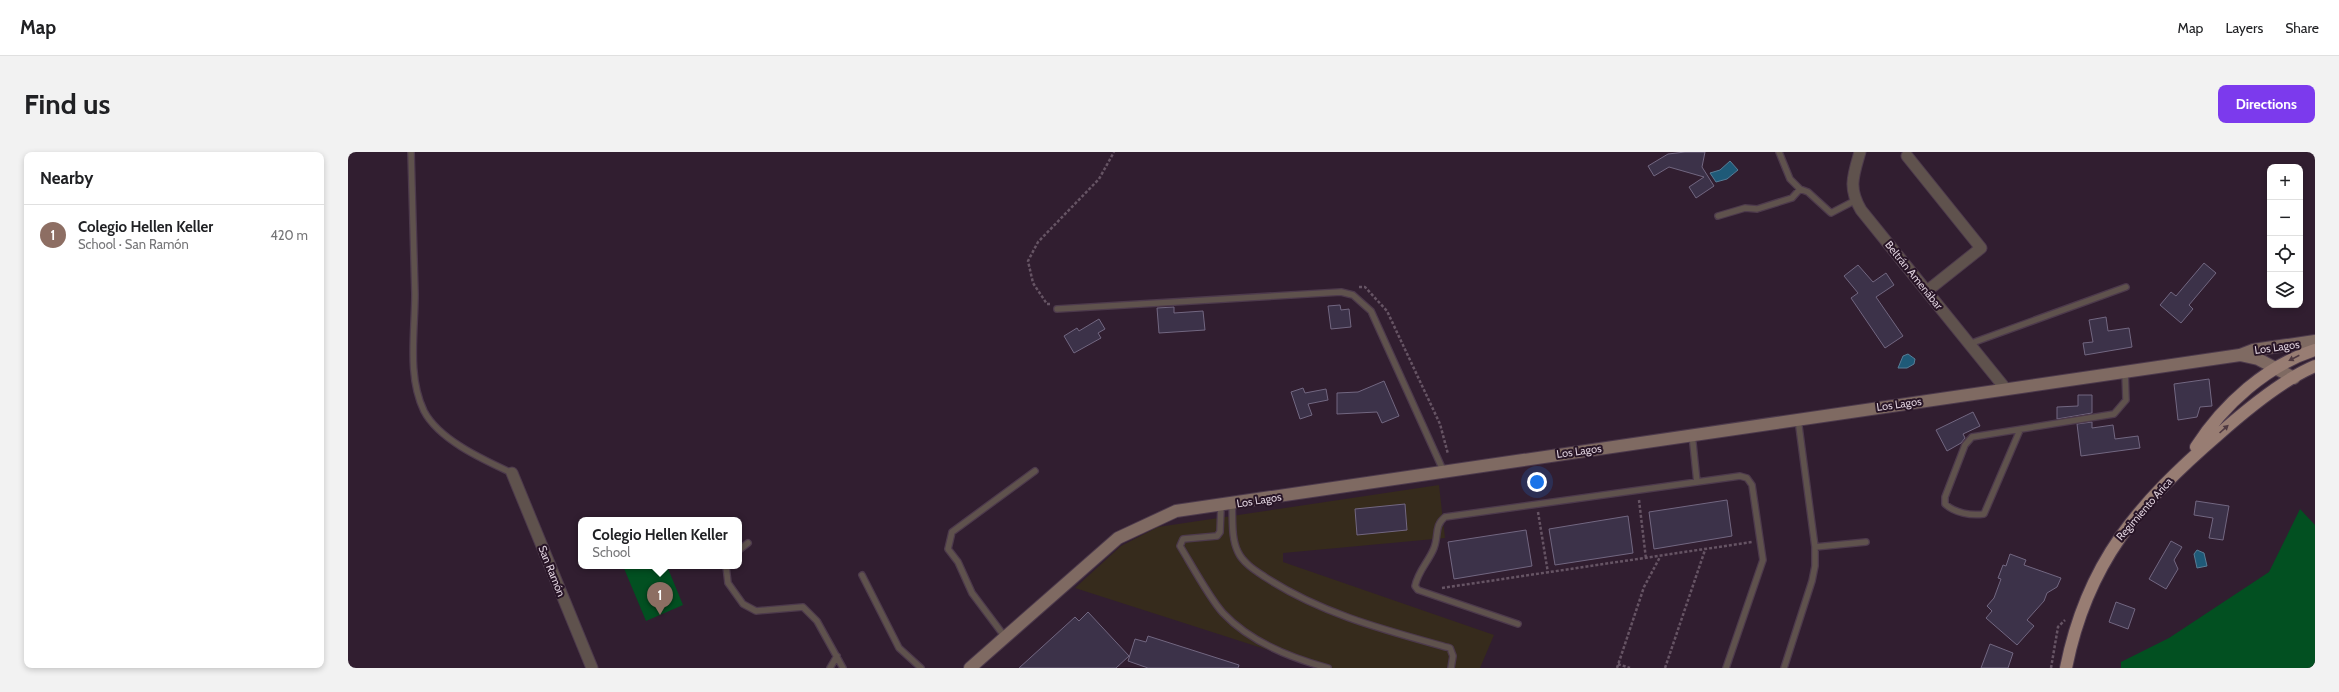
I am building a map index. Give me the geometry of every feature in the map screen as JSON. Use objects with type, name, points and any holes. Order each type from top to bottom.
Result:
[{"type":"main road","name":"Los Lagos","points":[[970,668],[1118,538],[1176,511],[1227,505],[1443,470],[2240,355],[2253,350],[2315,341]]},
{"type":"main road","name":"Regimiento Arica","points":[[2185,465],[2205,434],[2229,406],[2262,378],[2295,357],[2315,350]]},
{"type":"main road","name":"Los Lagos","points":[[2240,355],[2258,359],[2294,378]]},
{"type":"main road","name":"Regimiento Arica","points":[[2066,668],[2082,608],[2105,558],[2124,529],[2185,465],[2249,407],[2315,366]]},
{"type":"street","name":"Beltrán Amenábar","points":[[1860,152],[1852,183],[1856,200],[2004,388]]},
{"type":"street","points":[[1907,156],[1981,248],[1927,291]]},
{"type":"street","name":"San Ramón","points":[[512,474],[592,668]]},
{"type":"lane","points":[[411,152],[414,253],[414,381],[424,411],[439,431],[485,460],[512,474]]},
{"type":"lane","points":[[1779,152],[1790,179],[1800,189],[1808,192],[1831,213],[1856,200]]},
{"type":"lane","points":[[1718,216],[1745,208],[1758,209],[1792,198],[1800,189]]},
{"type":"lane","points":[[1969,344],[2126,286]]},
{"type":"lane","points":[[1056,309],[1341,292],[1353,294],[1371,311],[1443,470]]},
{"type":"lane","points":[[2020,430],[1984,514],[1975,516],[1951,509],[1945,504],[1945,497],[1965,445],[1972,437],[2114,414],[2126,400],[2125,371]]},
{"type":"lane","points":[[1784,668],[1812,581],[1815,566],[1815,547],[1798,419]]},
{"type":"lane","points":[[1692,434],[1697,482]]},
{"type":"lane","points":[[1005,637],[972,593],[958,562],[948,549],[952,532],[1035,471]]},
{"type":"lane","points":[[1518,624],[1418,590],[1415,586],[1417,578],[1434,548],[1436,527],[1445,517],[1740,476],[1747,478],[1752,486],[1764,560],[1726,668]]},
{"type":"lane","points":[[1227,505],[1220,532],[1217,536],[1183,539],[1180,546],[1223,613],[1251,636],[1264,643],[1295,659],[1328,668]]},
{"type":"lane","points":[[1227,505],[1233,535],[1239,553],[1252,568],[1313,605],[1365,624],[1450,648],[1453,656],[1451,668]]},
{"type":"lane","points":[[1815,547],[1866,542]]},
{"type":"lane","points":[[742,548],[748,543]]},
{"type":"lane","points":[[726,569],[728,583],[742,604],[756,611],[804,607],[817,621],[843,668]]},
{"type":"lane","points":[[862,575],[899,648],[921,668]]},
{"type":"lane","points":[[830,668],[836,656]]},
{"type":"path","points":[[1638,490],[1646,559]]},
{"type":"path","points":[[1536,504],[1548,573]]},
{"type":"path","points":[[1436,596],[1440,588],[1660,557],[1760,541]]},
{"type":"path","points":[[1665,668],[1705,550]]},
{"type":"path","points":[[1617,668],[1644,587],[1660,557]]},
{"type":"path","points":[[1618,664],[1630,668]]},
{"type":"shaded area","points":[[1439,485],[1445,538],[1283,553],[1283,562],[1494,635],[1480,668],[1324,668],[1075,588],[1121,546],[1158,527]]},
{"type":"green space","points":[[2300,509],[2315,525],[2315,668],[2121,668],[2121,662],[2169,638],[2269,572]]},
{"type":"green space","points":[[624,569],[668,569],[683,605],[646,621]]},
{"type":"water","points":[[1730,161],[1738,170],[1727,179],[1716,182],[1710,173],[1720,170]]},
{"type":"water","points":[[1908,354],[1915,359],[1914,364],[1907,368],[1898,368],[1903,356]]},
{"type":"water","points":[[2197,550],[2204,553],[2207,566],[2197,568],[2194,554]]},
{"type":"building","points":[[1705,152],[1702,167],[1714,186],[1696,198],[1689,187],[1704,177],[1669,167],[1654,176],[1648,166],[1668,154]]},
{"type":"building","points":[[2204,263],[2216,273],[2189,305],[2193,309],[2181,323],[2160,305],[2171,292],[2176,296]]},
{"type":"building","points":[[1858,265],[1873,282],[1886,273],[1894,285],[1876,297],[1903,336],[1885,348],[1851,298],[1858,293],[1844,276]]},
{"type":"building","points":[[1340,305],[1341,310],[1349,309],[1351,327],[1331,329],[1328,306]]},
{"type":"building","points":[[1174,307],[1174,313],[1203,311],[1205,330],[1159,333],[1157,308]]},
{"type":"building","points":[[2106,317],[2108,331],[2129,328],[2132,347],[2085,355],[2083,343],[2093,342],[2089,320]]},
{"type":"building","points":[[1099,319],[1105,329],[1098,333],[1101,338],[1074,353],[1064,336],[1077,328],[1079,331]]},
{"type":"building","points":[[2209,379],[2212,406],[2200,407],[2197,417],[2178,420],[2174,384]]},
{"type":"building","points":[[1384,381],[1399,416],[1382,423],[1377,412],[1337,414],[1337,393],[1358,392]]},
{"type":"building","points":[[1303,388],[1305,393],[1326,389],[1328,400],[1308,404],[1312,415],[1300,419],[1291,392]]},
{"type":"building","points":[[2078,395],[2092,395],[2092,413],[2057,419],[2057,407],[2078,406]]},
{"type":"building","points":[[1973,412],[1980,426],[1963,434],[1965,438],[1961,443],[1947,451],[1936,430]]},
{"type":"building","points":[[2092,422],[2092,428],[2113,425],[2115,439],[2138,436],[2140,448],[2081,456],[2077,424]]},
{"type":"building","points":[[1727,500],[1732,536],[1654,549],[1649,512]]},
{"type":"building","points":[[2196,501],[2229,506],[2223,540],[2209,538],[2213,518],[2194,515]]},
{"type":"building","points":[[1405,504],[1407,530],[1357,535],[1355,509]]},
{"type":"building","points":[[1628,516],[1633,553],[1555,565],[1549,529]]},
{"type":"building","points":[[1526,530],[1532,566],[1454,579],[1448,542]]},
{"type":"building","points":[[2171,541],[2182,547],[2174,560],[2178,569],[2166,589],[2149,579]]},
{"type":"building","points":[[2010,554],[2026,560],[2024,565],[2061,578],[2057,587],[2047,593],[2044,601],[2027,620],[2034,626],[2017,645],[1986,618],[1992,611],[1987,606],[1994,598],[2001,579],[1998,578],[2003,565],[2006,566]]},
{"type":"building","points":[[2116,602],[2135,609],[2128,629],[2109,622]]},
{"type":"building","points":[[1088,612],[1129,656],[1116,668],[1019,668],[1075,617],[1079,621]]},
{"type":"building","points":[[1148,636],[1239,665],[1238,668],[1148,668],[1128,661],[1135,639],[1146,642]]},
{"type":"building","points":[[1990,644],[2013,653],[2008,668],[1981,668]]},
{"type":"place","name":"Colegio Hellen Keller","points":[[660,615]]}]
